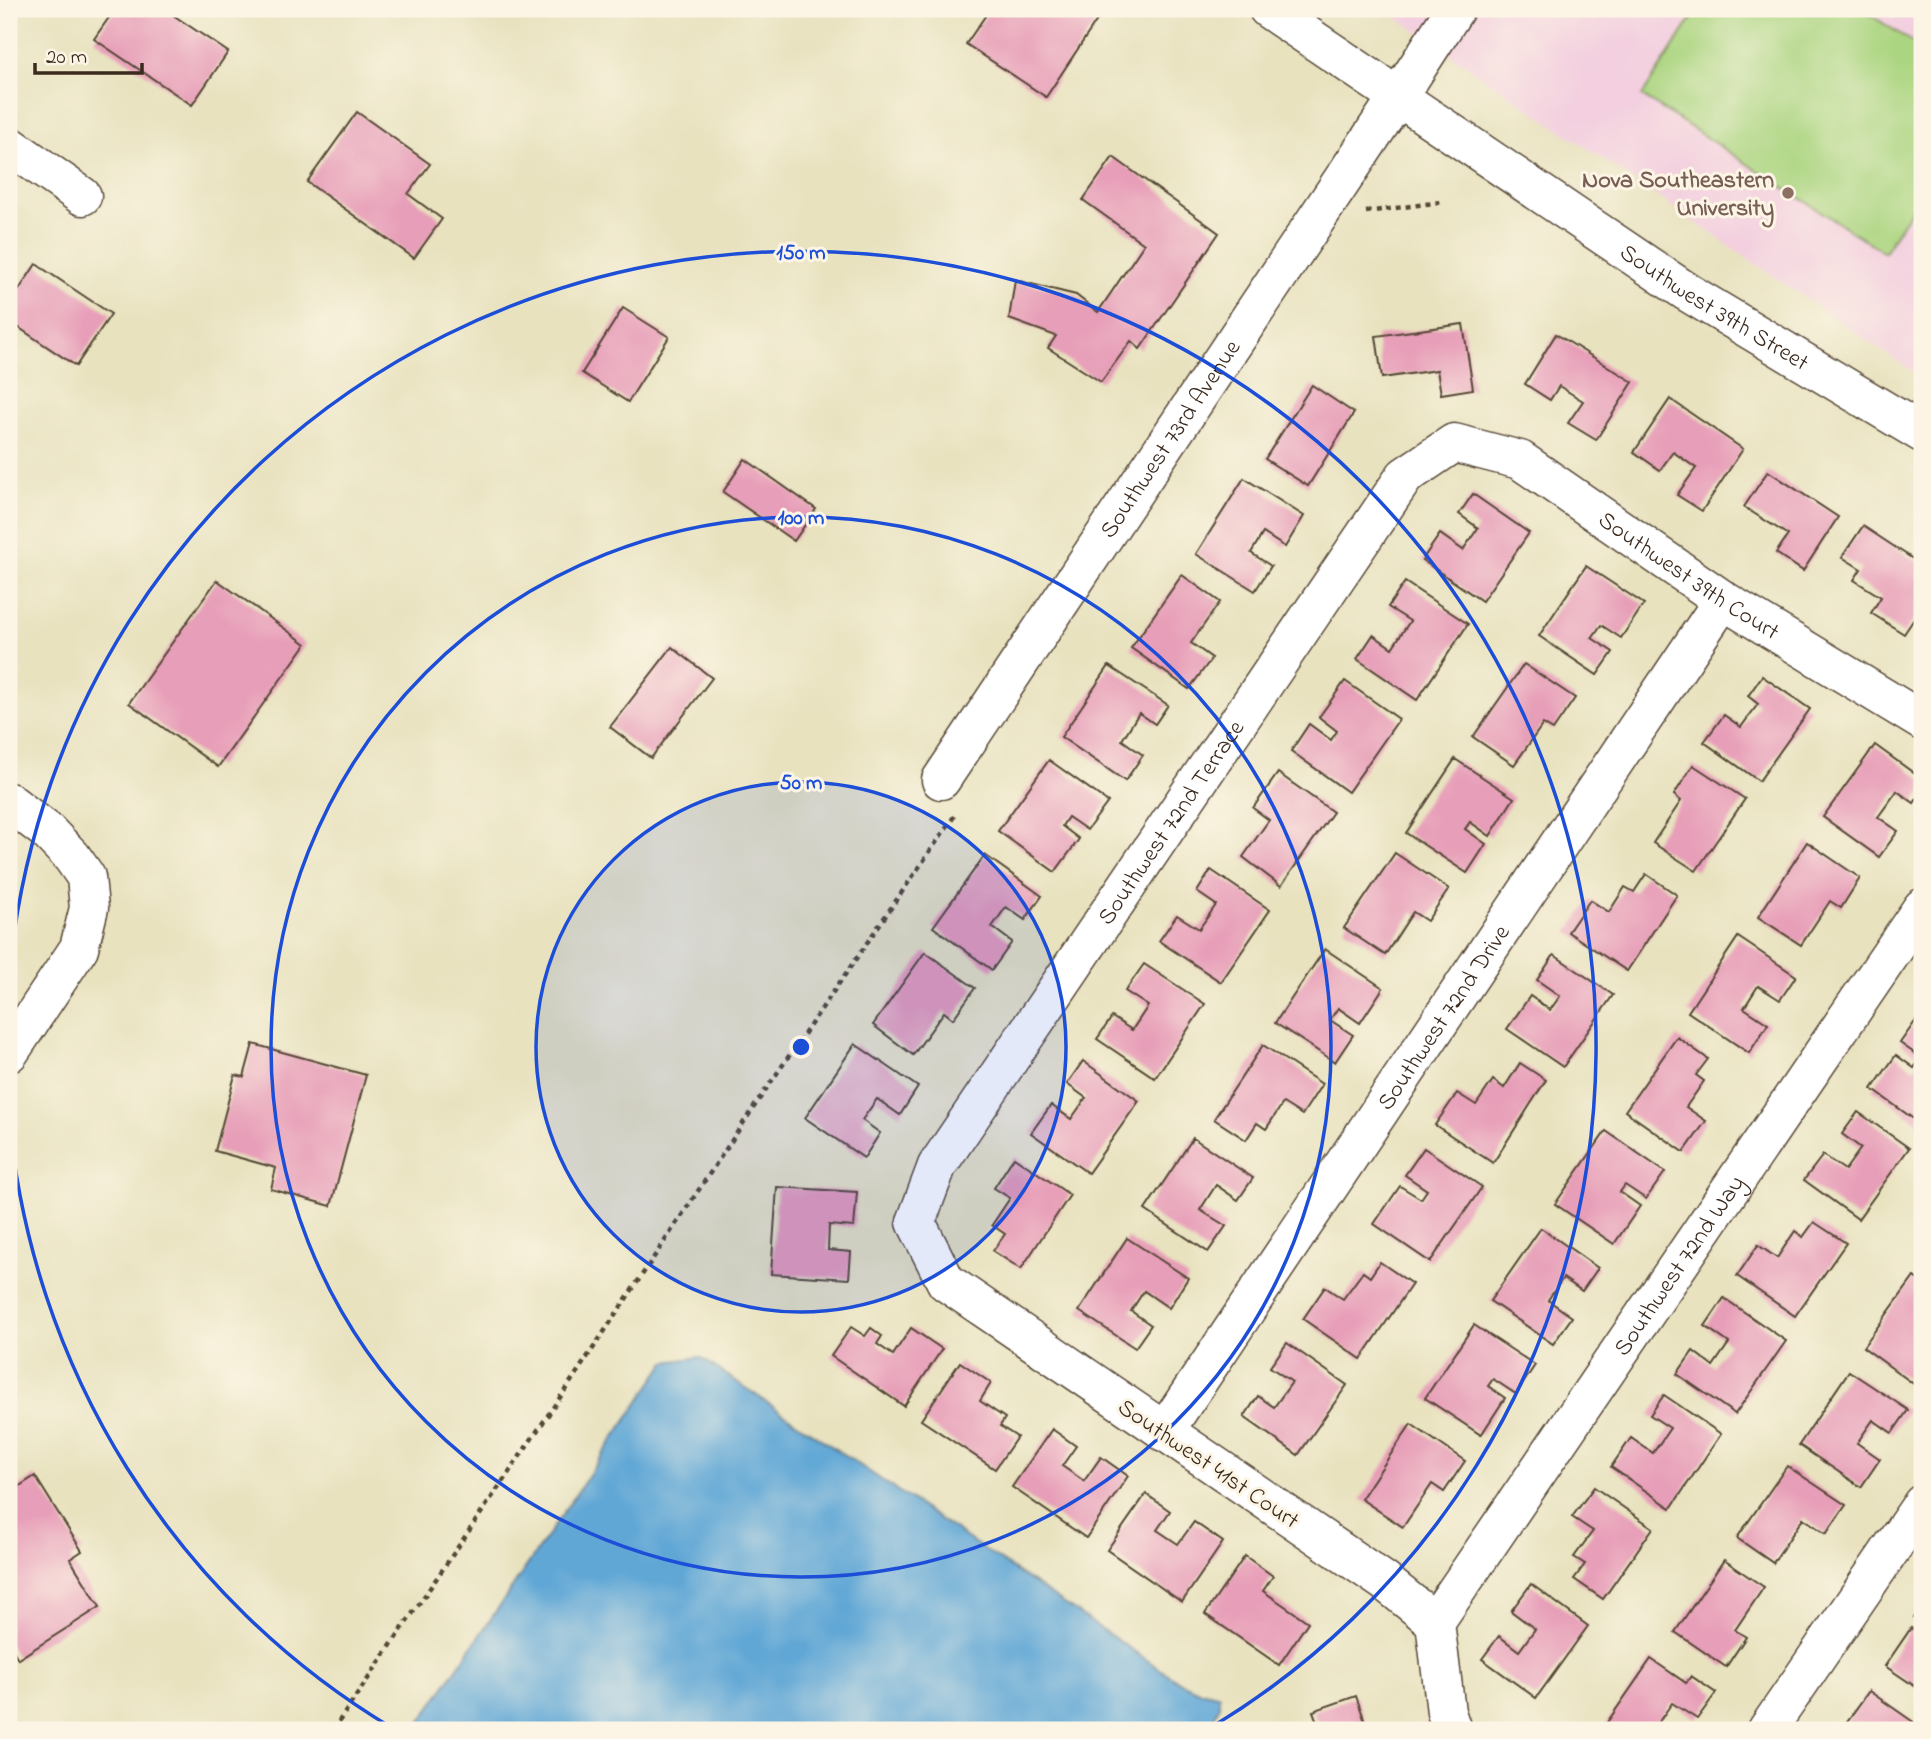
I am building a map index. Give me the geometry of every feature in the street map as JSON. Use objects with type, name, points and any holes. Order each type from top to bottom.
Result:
[{"type":"street","name":"Southwest 39th Street","points":[[1268,9],[1687,292],[1922,433]]},
{"type":"street","name":"Southwest 73rd Avenue","points":[[952,792],[1455,9]]},
{"type":"street","points":[[9,145],[82,196]]},
{"type":"street","name":"Southwest 39th Court","points":[[1454,443],[1520,460],[1723,600],[1922,721]]},
{"type":"street","name":"Southwest 72nd Terrace","points":[[916,1222],[937,1166],[1405,476],[1454,443]]},
{"type":"street","name":"Southwest 72nd Drive","points":[[1164,1432],[1723,600]]},
{"type":"street","points":[[9,802],[47,831],[72,857],[86,877],[89,908],[79,948],[9,1053]]},
{"type":"street","name":"Southwest 72nd Way","points":[[1435,1622],[1922,908]]},
{"type":"street","name":"Southwest 41st Court","points":[[916,1222],[946,1282],[1384,1581],[1435,1622]]},
{"type":"street","points":[[1767,1730],[1922,1504]]},
{"type":"street","points":[[1435,1622],[1446,1712],[1452,1730]]},
{"type":"path","points":[[1359,223],[1366,212],[1441,202]]},
{"type":"path","points":[[332,1730],[576,1374],[758,1101],[952,792]]},
{"type":"shaded area","name":"Nova Southeastern University","points":[[1384,9],[1922,9],[1922,378]]},
{"type":"green space","points":[[1698,9],[1861,9],[1922,48],[1922,193],[1884,252],[1642,96]]},
{"type":"water","points":[[700,1357],[1181,1683],[1219,1695],[1219,1706],[1213,1721],[1194,1730],[415,1730],[666,1362]]},
{"type":"building","points":[[115,9],[164,9],[228,52],[192,105],[94,39]]},
{"type":"building","points":[[990,9],[1094,9],[1101,14],[1046,97],[966,44]]},
{"type":"building","points":[[357,112],[430,164],[408,194],[442,219],[414,258],[307,182]]},
{"type":"building","points":[[1113,157],[1219,233],[1140,349],[1131,341],[1101,382],[1048,348],[1056,336],[1009,319],[1015,280],[1076,295],[1098,312],[1144,244],[1083,200]]},
{"type":"building","points":[[36,264],[111,314],[76,366],[9,321],[9,305]]},
{"type":"building","points":[[623,308],[669,337],[628,402],[582,373]]},
{"type":"building","points":[[1463,324],[1473,389],[1441,394],[1437,370],[1382,378],[1376,336]]},
{"type":"building","points":[[1556,334],[1633,382],[1596,440],[1568,423],[1583,401],[1559,386],[1550,400],[1525,384]]},
{"type":"building","points":[[1312,385],[1354,413],[1308,486],[1265,459]]},
{"type":"building","points":[[1670,399],[1743,449],[1702,511],[1677,495],[1696,468],[1673,452],[1660,470],[1634,452]]},
{"type":"building","points":[[745,459],[816,509],[794,541],[723,492]]},
{"type":"building","points":[[1768,471],[1838,517],[1803,571],[1776,553],[1788,535],[1744,507]]},
{"type":"building","points":[[1244,478],[1304,516],[1285,547],[1263,533],[1251,553],[1271,566],[1255,591],[1196,554]]},
{"type":"building","points":[[1473,494],[1529,533],[1482,601],[1422,560],[1440,534],[1463,550],[1478,528],[1459,514]]},
{"type":"building","points":[[1863,526],[1922,565],[1922,607],[1904,634],[1871,613],[1881,597],[1854,580],[1861,569],[1842,557]]},
{"type":"building","points":[[1586,566],[1644,604],[1621,638],[1601,625],[1592,638],[1613,652],[1597,675],[1539,636]]},
{"type":"building","points":[[1182,575],[1220,602],[1191,643],[1212,658],[1189,689],[1131,648]]},
{"type":"building","points":[[217,580],[306,644],[218,767],[129,703]]},
{"type":"building","points":[[1405,582],[1468,624],[1417,700],[1357,659],[1373,635],[1392,648],[1410,621],[1388,607]]},
{"type":"building","points":[[672,647],[712,678],[651,758],[610,727]]},
{"type":"building","points":[[1524,664],[1575,698],[1553,730],[1543,724],[1514,765],[1473,737]]},
{"type":"building","points":[[1109,666],[1168,705],[1155,724],[1139,713],[1122,740],[1143,755],[1125,781],[1061,737]]},
{"type":"building","points":[[1762,676],[1810,709],[1759,781],[1704,742],[1724,715],[1741,727],[1758,704],[1748,696]]},
{"type":"building","points":[[1345,681],[1399,719],[1348,792],[1291,751],[1309,724],[1331,740],[1337,731],[1319,717]]},
{"type":"building","points":[[1875,745],[1922,779],[1922,792],[1914,803],[1897,791],[1878,817],[1898,831],[1879,857],[1823,817]]},
{"type":"building","points":[[1455,759],[1514,798],[1490,836],[1470,822],[1465,829],[1486,844],[1467,873],[1406,833]]},
{"type":"building","points":[[1049,760],[1108,802],[1087,830],[1068,817],[1062,826],[1079,839],[1055,872],[998,831]]},
{"type":"building","points":[[1693,765],[1745,799],[1696,871],[1653,843],[1681,801],[1674,795]]},
{"type":"building","points":[[1278,773],[1333,812],[1281,886],[1243,857],[1269,820],[1253,808]]},
{"type":"building","points":[[1807,842],[1860,878],[1841,908],[1830,901],[1801,945],[1758,917]]},
{"type":"building","points":[[1395,853],[1449,889],[1427,921],[1413,912],[1385,955],[1344,928]]},
{"type":"building","points":[[985,855],[1042,896],[1025,920],[1006,907],[992,927],[1012,942],[992,970],[933,927]]},
{"type":"building","points":[[1211,870],[1270,910],[1221,982],[1159,941],[1177,915],[1199,929],[1216,905],[1197,892]]},
{"type":"building","points":[[1646,874],[1677,895],[1627,971],[1568,932],[1590,900],[1609,912],[1625,887],[1634,892]]},
{"type":"building","points":[[1738,937],[1796,976],[1780,1000],[1758,986],[1744,1008],[1768,1024],[1749,1053],[1688,1012]]},
{"type":"building","points":[[1325,949],[1383,988],[1360,1023],[1338,1008],[1330,1020],[1353,1035],[1335,1062],[1275,1023]]},
{"type":"building","points":[[925,952],[975,988],[953,1019],[944,1012],[913,1055],[873,1025]]},
{"type":"building","points":[[1554,955],[1613,995],[1563,1067],[1507,1029],[1530,996],[1550,1010],[1560,996],[1537,980]]},
{"type":"building","points":[[1144,964],[1205,1004],[1155,1078],[1097,1039],[1112,1017],[1132,1030],[1148,1006],[1125,991]]},
{"type":"building","points":[[1919,1016],[1922,1018],[1922,1125],[1872,1089],[1896,1055],[1914,1068],[1921,1058],[1900,1043]]},
{"type":"building","points":[[1677,1037],[1708,1059],[1696,1075],[1704,1081],[1686,1107],[1706,1121],[1684,1152],[1625,1111]]},
{"type":"building","points":[[253,1044],[366,1075],[331,1206],[271,1189],[276,1168],[215,1151],[235,1075],[244,1077]]},
{"type":"building","points":[[855,1044],[918,1087],[900,1115],[877,1099],[862,1120],[880,1133],[864,1158],[805,1118]]},
{"type":"building","points":[[1263,1045],[1322,1084],[1302,1115],[1283,1103],[1266,1129],[1257,1123],[1246,1140],[1214,1119]]},
{"type":"building","points":[[1083,1061],[1139,1101],[1088,1173],[1031,1133],[1051,1105],[1071,1119],[1086,1098],[1067,1084]]},
{"type":"building","points":[[1520,1063],[1546,1080],[1493,1163],[1435,1125],[1457,1093],[1476,1105],[1493,1080],[1504,1088]]},
{"type":"building","points":[[1858,1112],[1909,1148],[1858,1219],[1804,1180],[1823,1155],[1845,1170],[1861,1148],[1842,1134]]},
{"type":"building","points":[[1606,1131],[1665,1172],[1646,1199],[1625,1185],[1620,1192],[1640,1206],[1614,1244],[1555,1204]]},
{"type":"building","points":[[1193,1138],[1253,1178],[1238,1200],[1216,1185],[1200,1210],[1226,1226],[1208,1252],[1145,1210]]},
{"type":"building","points":[[1424,1148],[1482,1187],[1430,1262],[1374,1224],[1400,1186],[1421,1199],[1427,1190],[1405,1175]]},
{"type":"building","points":[[1014,1157],[1070,1195],[1021,1269],[993,1251],[1005,1234],[992,1225],[1010,1198],[994,1188]]},
{"type":"building","points":[[777,1187],[857,1192],[854,1227],[829,1225],[828,1250],[851,1252],[849,1279],[771,1274]]},
{"type":"building","points":[[1814,1222],[1846,1243],[1795,1316],[1737,1276],[1758,1245],[1777,1258],[1795,1231],[1803,1237]]},
{"type":"building","points":[[1541,1228],[1598,1268],[1582,1291],[1563,1278],[1548,1300],[1572,1317],[1553,1344],[1490,1301]]},
{"type":"building","points":[[1127,1238],[1188,1278],[1169,1308],[1144,1291],[1131,1311],[1151,1325],[1135,1348],[1079,1311]]},
{"type":"building","points":[[1380,1262],[1412,1284],[1361,1359],[1303,1319],[1325,1287],[1343,1299],[1363,1272],[1370,1277]]},
{"type":"building","points":[[1914,1277],[1922,1283],[1922,1340],[1918,1346],[1922,1349],[1922,1390],[1863,1347]]},
{"type":"building","points":[[1724,1298],[1786,1341],[1735,1414],[1677,1374],[1693,1351],[1713,1366],[1729,1343],[1705,1326]]},
{"type":"building","points":[[1474,1325],[1535,1365],[1516,1394],[1493,1379],[1488,1386],[1505,1398],[1481,1435],[1425,1398]]},
{"type":"building","points":[[851,1327],[865,1336],[871,1328],[882,1336],[877,1344],[893,1355],[911,1328],[942,1349],[904,1406],[831,1356]]},
{"type":"building","points":[[1287,1343],[1347,1385],[1298,1455],[1244,1417],[1258,1396],[1274,1407],[1292,1382],[1270,1367]]},
{"type":"building","points":[[960,1362],[991,1383],[980,1401],[1005,1418],[1000,1426],[1017,1437],[995,1469],[921,1420]]},
{"type":"building","points":[[1849,1371],[1908,1410],[1892,1433],[1873,1420],[1857,1443],[1880,1459],[1861,1487],[1799,1445]]},
{"type":"building","points":[[1664,1395],[1721,1434],[1671,1508],[1611,1467],[1631,1438],[1653,1453],[1670,1428],[1650,1415]]},
{"type":"building","points":[[1411,1424],[1465,1461],[1444,1492],[1432,1484],[1403,1527],[1361,1499]]},
{"type":"building","points":[[1052,1429],[1076,1446],[1062,1466],[1084,1481],[1101,1457],[1128,1476],[1086,1538],[1012,1487]]},
{"type":"building","points":[[1787,1466],[1846,1505],[1826,1534],[1803,1518],[1773,1563],[1737,1538]]},
{"type":"building","points":[[35,1476],[82,1551],[70,1559],[100,1607],[18,1659],[9,1643],[9,1493]]},
{"type":"building","points":[[1594,1487],[1653,1528],[1603,1599],[1574,1579],[1585,1564],[1574,1557],[1593,1531],[1572,1517]]},
{"type":"building","points":[[1146,1494],[1170,1511],[1157,1530],[1178,1544],[1194,1522],[1223,1542],[1182,1602],[1107,1550]]},
{"type":"building","points":[[1245,1556],[1273,1576],[1263,1591],[1308,1622],[1279,1665],[1205,1614]]},
{"type":"building","points":[[1724,1560],[1764,1587],[1735,1630],[1746,1637],[1726,1667],[1675,1632]]},
{"type":"building","points":[[1531,1584],[1588,1626],[1536,1698],[1482,1659],[1499,1636],[1519,1651],[1535,1629],[1511,1611]]},
{"type":"building","points":[[1922,1605],[1922,1624],[1914,1618]]},
{"type":"building","points":[[1911,1628],[1922,1636],[1922,1691],[1885,1666]]},
{"type":"building","points":[[1651,1659],[1686,1683],[1691,1676],[1716,1693],[1697,1719],[1672,1703],[1653,1730],[1616,1730],[1606,1724]]},
{"type":"building","points":[[1869,1691],[1922,1730],[1849,1730],[1843,1727]]},
{"type":"building","points":[[1356,1696],[1368,1730],[1320,1730],[1313,1711]]},
{"type":"place","name":"Nova Southeastern University","points":[[1788,193]]}]
